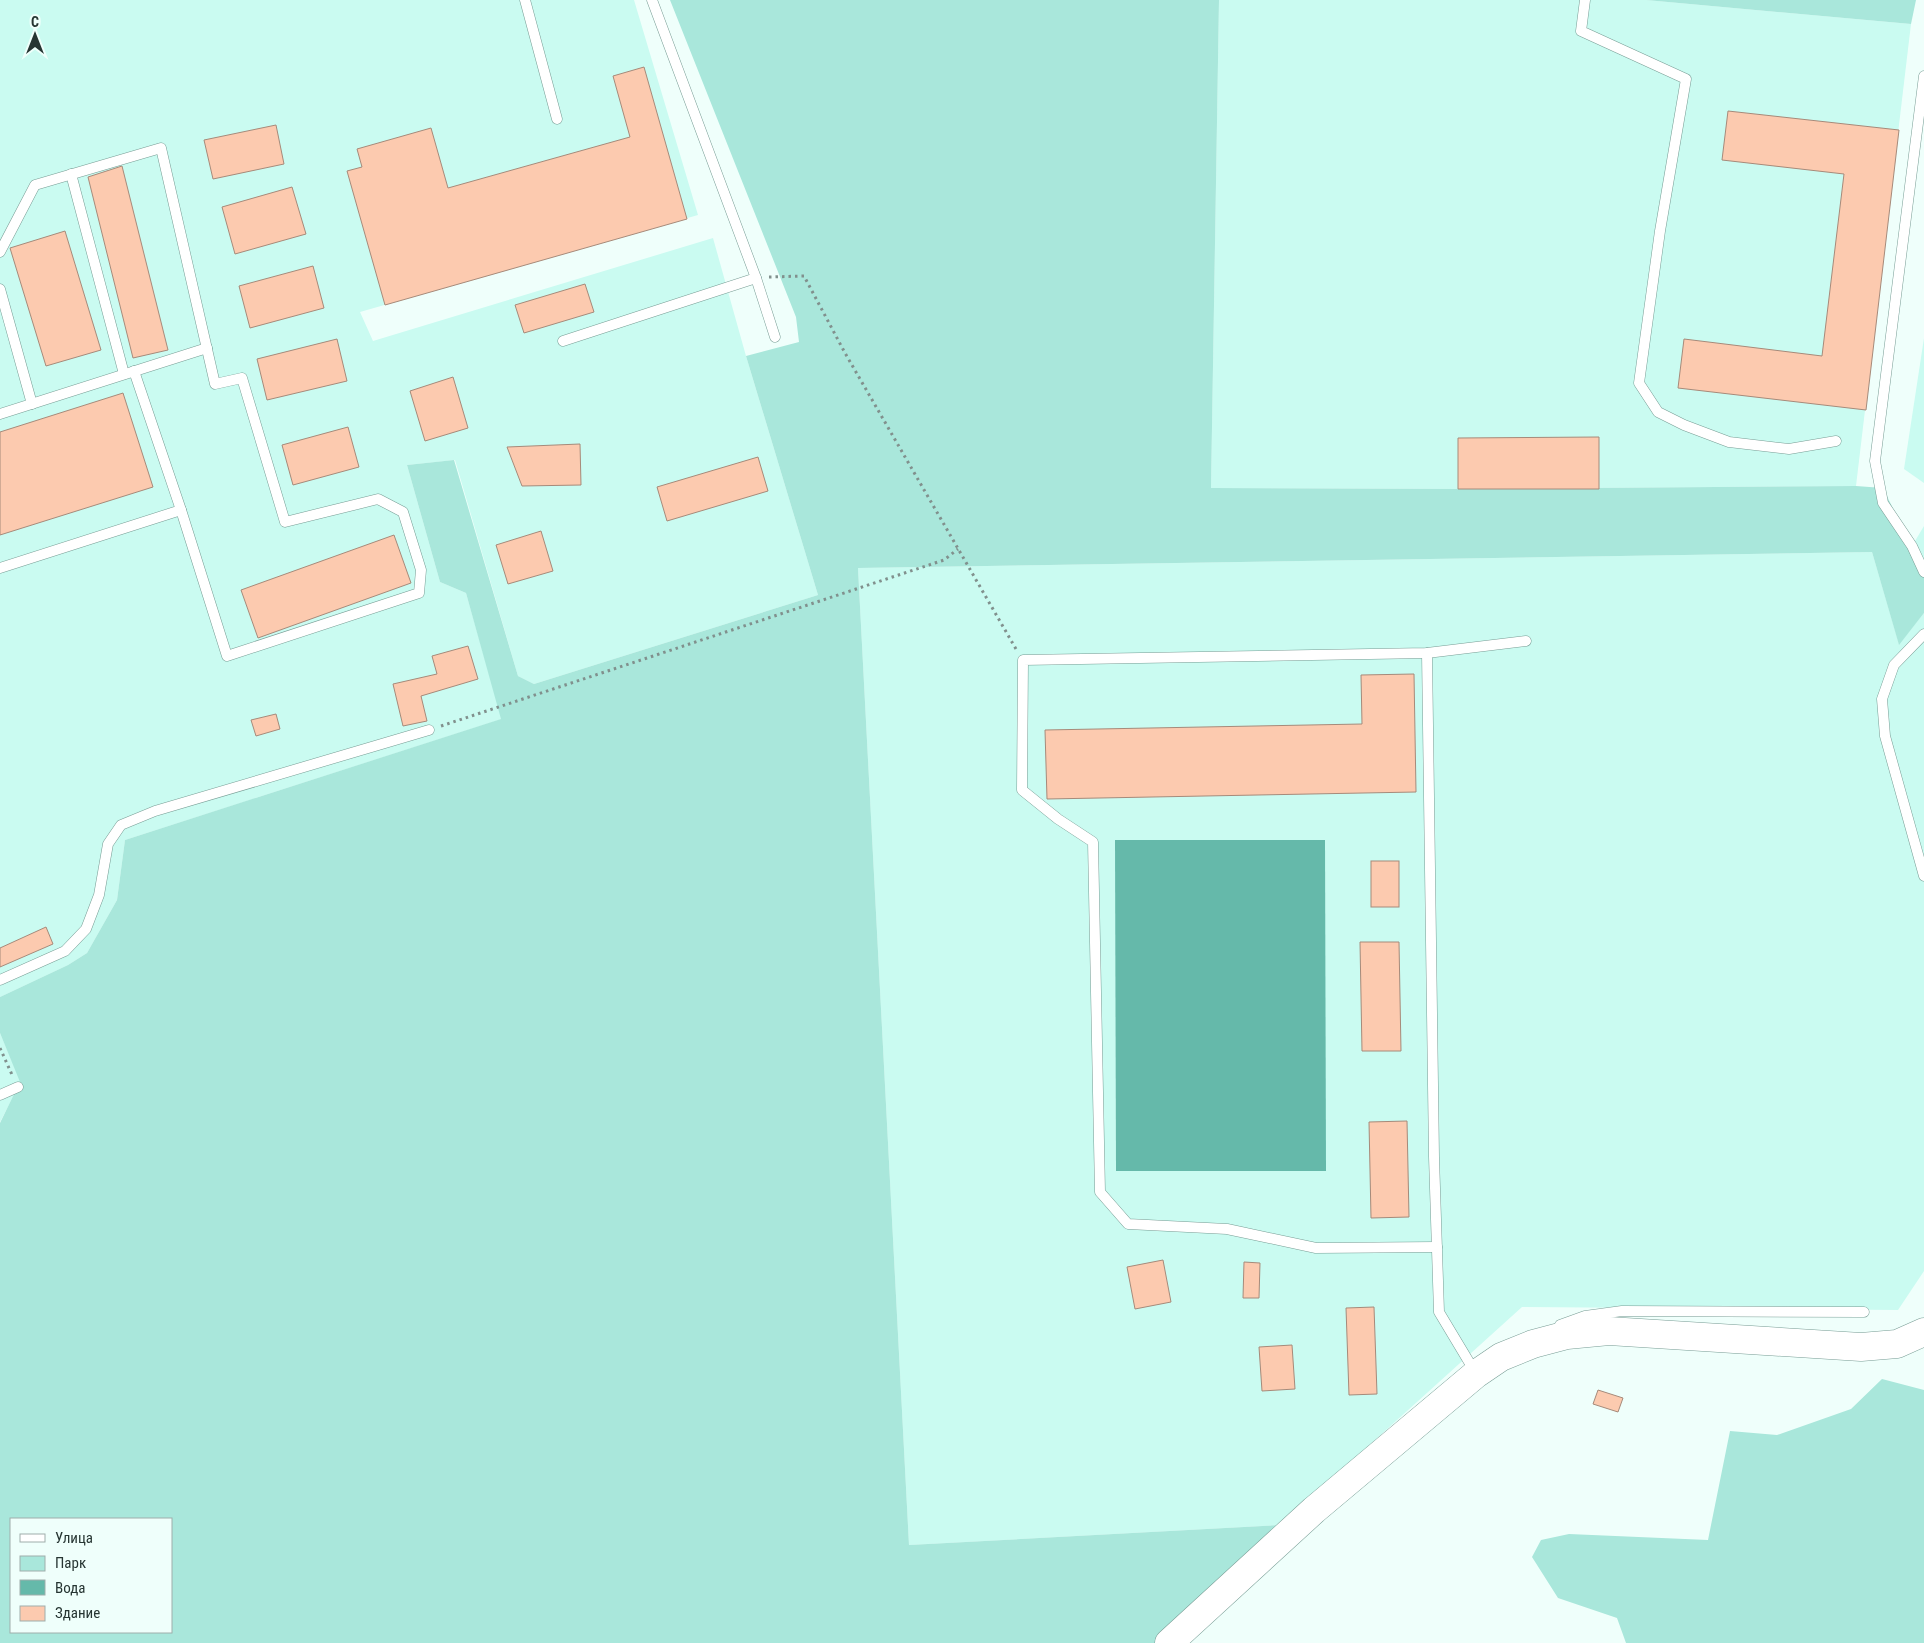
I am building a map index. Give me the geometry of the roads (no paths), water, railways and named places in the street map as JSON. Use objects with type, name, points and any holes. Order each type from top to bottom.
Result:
[{"type":"street","points":[[1169,1643],[1314,1510],[1476,1374],[1500,1357],[1532,1344],[1567,1335],[1609,1331],[1861,1347],[1897,1344],[1924,1332]]},
{"type":"lane","points":[[525,0],[557,119]]},
{"type":"lane","points":[[652,0],[756,278],[775,336]]},
{"type":"lane","points":[[1584,0],[1581,31],[1686,79],[1660,231],[1639,383],[1658,412],[1684,425],[1729,442],[1789,449],[1836,441]]},
{"type":"lane","points":[[1924,76],[1875,461],[1883,503],[1912,546],[1924,572]]},
{"type":"lane","points":[[0,252],[35,185],[71,174],[161,148],[215,384],[242,378],[285,522],[378,499],[394,507],[403,512],[421,570],[419,593],[227,656],[181,510],[129,373],[71,174]]},
{"type":"lane","points":[[564,341],[756,278]]},
{"type":"lane","points":[[0,289],[32,404]]},
{"type":"lane","points":[[0,414],[207,348]]},
{"type":"lane","points":[[0,568],[181,510]]},
{"type":"lane","points":[[1924,634],[1894,665],[1882,699],[1885,736],[1924,876]]},
{"type":"lane","points":[[1437,1247],[1316,1248],[1227,1229],[1128,1224],[1100,1192],[1093,842],[1058,819],[1022,790],[1023,660],[1427,653],[1526,641]]},
{"type":"lane","points":[[1427,653],[1433,1128],[1439,1312],[1476,1374]]},
{"type":"lane","points":[[0,980],[65,951],[86,929],[99,895],[108,844],[121,825],[165,808],[429,730]]},
{"type":"lane","points":[[0,1095],[18,1087]]},
{"type":"lane","points":[[1532,1344],[1555,1326],[1585,1316],[1622,1311],[1864,1312]]},
{"type":"water","points":[[1115,840],[1325,840],[1326,1171],[1116,1171]]}]
